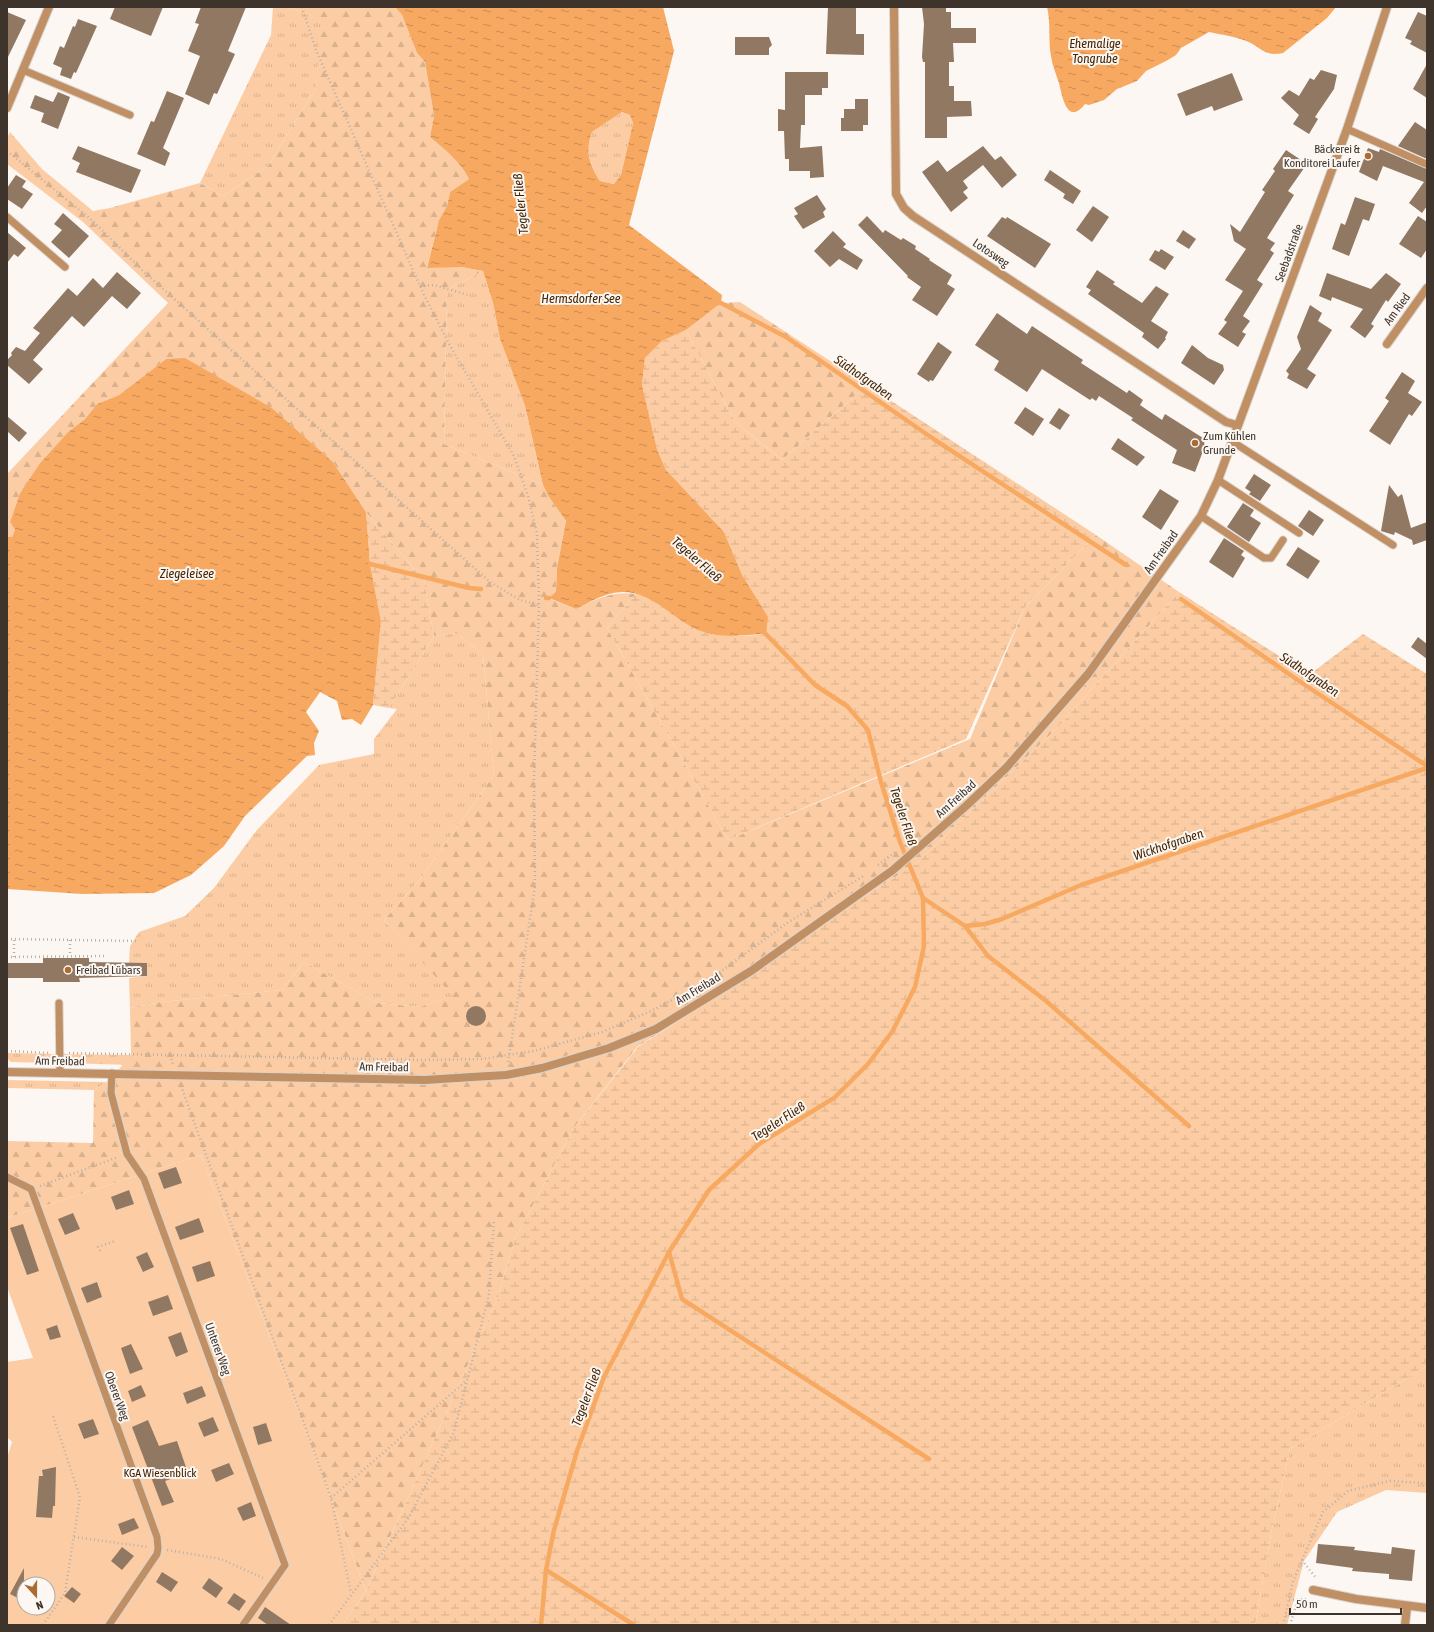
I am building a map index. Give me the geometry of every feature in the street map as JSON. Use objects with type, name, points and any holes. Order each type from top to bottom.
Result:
[{"type":"street","points":[[7,108],[49,7]]},
{"type":"street","name":"Lotosweg","points":[[894,7],[896,194],[904,208],[1213,414],[1226,422],[1238,425]]},
{"type":"street","name":"Seebadstraße","points":[[1207,505],[1233,442],[1347,129],[1387,7]]},
{"type":"street","name":"Am Ried","points":[[1387,344],[1427,288]]},
{"type":"street","name":"Am Freibad","points":[[7,1072],[425,1080],[506,1075],[542,1068],[609,1048],[656,1029],[751,971],[893,870],[914,853],[1006,768],[1088,674],[1201,516],[1207,505]]},
{"type":"street","points":[[1312,1594],[1407,1607],[1427,1608]]},
{"type":"street","points":[[1405,1625],[1407,1607]]},
{"type":"lane","points":[[23,70],[130,114]]},
{"type":"lane","points":[[1347,129],[1426,164]]},
{"type":"lane","points":[[7,217],[65,267]]},
{"type":"lane","points":[[1233,442],[1393,545]]},
{"type":"lane","points":[[1218,480],[1299,533]]},
{"type":"lane","points":[[1201,516],[1264,558],[1271,558],[1283,540]]},
{"type":"lane","points":[[59,1004],[60,1073]]},
{"type":"lane","name":"Unterer Weg","points":[[112,1073],[111,1093],[127,1154],[144,1179],[285,1565],[243,1625]]},
{"type":"lane","points":[[7,1177],[30,1189]]},
{"type":"lane","name":"Oberer Weg","points":[[30,1189],[156,1537],[158,1548]]},
{"type":"lane","points":[[109,1625],[157,1554],[158,1548]]},
{"type":"path","points":[[302,7],[316,50],[420,286],[448,342],[516,463],[528,496],[537,533],[539,605],[534,779],[535,886],[510,1056]]},
{"type":"path","points":[[7,151],[94,222],[148,276],[490,582],[520,600],[539,605]]},
{"type":"path","points":[[420,286],[434,285],[468,295]]},
{"type":"path","points":[[874,868],[886,858]]},
{"type":"path","points":[[7,1052],[420,1060],[483,1059],[510,1056],[574,1041],[602,1032],[651,1011],[719,973],[787,924],[868,873]]},
{"type":"path","points":[[7,939],[139,941]]},
{"type":"path","points":[[14,939],[14,957]]},
{"type":"path","points":[[70,940],[70,956]]},
{"type":"path","points":[[7,957],[105,956]]},
{"type":"path","points":[[177,1075],[331,1498],[351,1593]]},
{"type":"path","points":[[30,1189],[127,1154]]},
{"type":"path","points":[[329,1625],[351,1593],[409,1517],[454,1432],[489,1294],[494,1220]]},
{"type":"path","points":[[100,1251],[98,1247],[115,1241]]},
{"type":"path","points":[[331,1498],[466,1381]]},
{"type":"path","points":[[43,1625],[65,1592],[80,1497],[53,1416]]},
{"type":"path","points":[[1283,1625],[1293,1581],[1323,1512],[1348,1491],[1389,1481],[1427,1483]]},
{"type":"path","points":[[74,1537],[158,1548],[221,1559],[255,1573],[272,1583]]},
{"type":"path","points":[[1302,1560],[1316,1578]]},
{"type":"path","points":[[1289,1600],[1298,1600],[1312,1594]]},
{"type":"path","points":[[1290,1625],[1298,1600]]},
{"type":"green space","points":[[273,7],[288,7],[322,20],[316,88],[268,166],[223,196],[200,183],[271,35]]},
{"type":"green space","points":[[288,7],[395,7],[402,15],[417,53],[425,62],[434,116],[430,137],[457,161],[469,179],[450,192],[447,206],[439,220],[427,267],[462,267],[483,271],[447,290],[444,444],[543,485],[549,497],[566,521],[557,568],[556,592],[550,599],[576,609],[598,599],[612,595],[627,593],[636,594],[607,628],[728,840],[970,739],[1025,607],[1096,535],[1179,592],[1055,730],[916,864],[824,922],[735,985],[637,1047],[573,1129],[515,1239],[497,1300],[366,1591],[201,1155],[7,1218],[7,1141],[93,1143],[94,1090],[108,1082],[131,1055],[130,1008],[161,1002],[282,990],[304,962],[377,1003],[420,1007],[453,996],[384,920],[422,877],[494,775],[483,654],[456,633],[434,636],[424,581],[366,512],[333,462],[272,408],[166,359],[119,395],[97,404],[85,419],[68,432],[40,463],[20,493],[10,522],[15,530],[12,537],[7,537],[7,474],[168,303],[83,222],[7,164],[7,138],[10,132],[42,169],[93,211],[110,208],[200,183],[223,196],[268,166],[316,88],[321,20]]},
{"type":"green space","points":[[622,112],[630,115],[633,123],[621,175],[615,184],[600,181],[593,169],[589,157],[589,145],[592,132]]},
{"type":"green space","points":[[483,271],[493,303],[500,339],[525,406],[543,485],[444,444],[447,290]]},
{"type":"green space","points":[[740,302],[867,385],[782,460],[735,422],[686,330],[721,303]]},
{"type":"green space","points":[[686,330],[735,422],[782,460],[867,385],[1096,535],[1025,607],[966,739],[728,840],[607,628],[636,594],[652,600],[694,628],[711,634],[729,636],[766,634],[724,532],[667,472],[657,449],[642,385],[645,358],[662,341]]},
{"type":"green space","points":[[366,512],[424,581],[434,636],[389,708],[373,705],[381,621],[370,564]]},
{"type":"green space","points":[[1179,592],[1309,675],[1363,634],[1427,674],[1427,1366],[1290,1449],[1271,1534],[1255,1625],[342,1625],[366,1591],[497,1300],[515,1239],[573,1129],[638,1047],[735,985],[824,922],[916,864],[1055,730]]},
{"type":"green space","points":[[456,633],[483,654],[494,775],[422,877],[384,920],[454,996],[420,1007],[377,1003],[304,962],[282,990],[161,1002],[130,1008],[129,978],[147,976],[147,963],[129,963],[130,946],[139,932],[185,916],[214,888],[256,831],[319,765],[374,754],[374,739],[397,709],[389,708],[434,636]]},
{"type":"green space","points":[[7,1053],[57,1054],[55,1063],[11,1062],[7,1058]]},
{"type":"green space","points":[[64,1054],[131,1055],[131,1065],[66,1063]]},
{"type":"green space","points":[[7,1080],[108,1082],[94,1090],[7,1088]]},
{"type":"green space","name":"KGA Wiesenblick","points":[[201,1155],[366,1591],[342,1625],[7,1625],[7,1458],[12,1442],[7,1437],[7,1362],[33,1358],[7,1287],[7,1218]]},
{"type":"green space","points":[[1427,1366],[1427,1493],[1386,1490],[1337,1512],[1304,1561],[1287,1625],[1255,1625],[1271,1534],[1290,1449]]},
{"type":"water","name":"Hermsdorfer See","points":[[395,7],[663,7],[674,51],[629,225],[722,295],[721,303],[686,330],[662,341],[645,358],[642,385],[657,449],[666,470],[724,532],[742,575],[768,617],[766,634],[730,636],[702,632],[653,601],[631,593],[619,592],[606,595],[576,609],[549,598],[556,592],[557,568],[566,521],[549,497],[543,485],[525,406],[500,339],[493,303],[483,271],[462,267],[427,268],[439,220],[447,206],[450,192],[469,179],[457,161],[430,137],[434,116],[425,62],[417,53],[402,15]],"holes":[[[622,112],[630,115],[633,123],[621,175],[614,184],[600,181],[593,169],[589,157],[589,145],[592,132]]]},
{"type":"water","name":"Ehemalige Tongrube","points":[[1047,7],[1336,7],[1327,18],[1283,53],[1267,53],[1251,43],[1241,39],[1209,32],[1181,48],[1176,55],[1146,71],[1137,81],[1117,89],[1104,100],[1089,105],[1085,104],[1079,110],[1074,112],[1070,111],[1066,107],[1052,63]]},
{"type":"water","name":"Ziegeleisee","points":[[185,358],[272,408],[333,462],[366,512],[370,564],[381,621],[373,705],[361,725],[352,719],[342,720],[337,701],[320,692],[306,712],[319,731],[314,743],[315,755],[307,756],[245,816],[224,846],[191,875],[154,893],[83,894],[7,889],[7,537],[12,537],[15,530],[10,522],[20,493],[40,463],[68,432],[85,419],[97,404],[119,395],[166,359]]},
{"type":"building","points":[[115,7],[163,7],[151,36],[110,19]]},
{"type":"building","points":[[201,7],[246,7],[228,51],[235,54],[217,94],[214,93],[209,105],[185,94],[200,56],[188,51],[199,24],[195,23]]},
{"type":"building","points":[[828,7],[856,7],[856,34],[864,34],[864,55],[826,54]]},
{"type":"building","points":[[922,7],[946,7],[946,12],[951,12],[951,28],[976,28],[976,43],[953,43],[954,62],[949,62],[949,86],[954,86],[954,101],[971,101],[972,116],[947,117],[947,138],[925,138],[925,62],[923,62],[922,57],[924,24]]},
{"type":"building","points":[[7,12],[26,20],[7,59]]},
{"type":"building","points":[[1418,12],[1427,16],[1427,53],[1410,44],[1412,41],[1405,38]]},
{"type":"building","points":[[78,19],[97,26],[76,73],[74,72],[71,79],[60,75],[62,68],[53,64],[60,46],[64,48],[73,26],[75,27]]},
{"type":"building","points":[[735,37],[769,37],[772,45],[769,48],[769,55],[735,55]]},
{"type":"building","points":[[1427,64],[1427,98],[1413,89]]},
{"type":"building","points":[[1321,70],[1337,75],[1334,89],[1315,117],[1318,119],[1309,134],[1293,124],[1299,115],[1281,98],[1289,90],[1299,96],[1310,78],[1314,80]]},
{"type":"building","points":[[785,72],[828,72],[828,88],[822,88],[822,95],[805,95],[805,125],[801,125],[800,148],[822,146],[824,177],[810,178],[810,171],[789,171],[789,159],[785,159],[784,131],[778,131],[778,109],[785,110]]},
{"type":"building","points":[[1232,73],[1243,100],[1214,111],[1212,106],[1186,116],[1177,94]]},
{"type":"building","points":[[167,91],[184,98],[163,148],[170,153],[165,166],[137,154],[151,121],[154,122]]},
{"type":"building","points":[[58,92],[70,97],[58,129],[41,122],[44,113],[30,108],[35,95],[53,102]]},
{"type":"building","points":[[855,99],[868,99],[868,125],[863,125],[863,131],[841,131],[841,118],[844,118],[844,109],[855,109]]},
{"type":"building","points":[[1415,122],[1427,130],[1427,159],[1398,146]]},
{"type":"building","points":[[78,146],[141,170],[131,193],[76,172],[80,163],[72,159]]},
{"type":"building","points":[[983,146],[995,160],[1001,156],[1017,175],[1002,188],[983,165],[963,181],[968,188],[963,192],[968,198],[951,212],[922,172],[938,160],[947,172]]},
{"type":"building","points":[[1368,148],[1379,152],[1380,149],[1427,169],[1427,206],[1422,213],[1409,203],[1424,182],[1383,166],[1377,181],[1359,172]]},
{"type":"building","points":[[1286,150],[1307,164],[1288,191],[1294,195],[1267,238],[1275,243],[1270,250],[1274,253],[1257,280],[1263,284],[1243,316],[1250,321],[1242,332],[1246,334],[1238,347],[1218,334],[1227,322],[1224,320],[1243,291],[1225,280],[1246,249],[1234,241],[1230,224],[1240,232],[1265,192],[1262,190],[1275,171],[1273,169]]},
{"type":"building","points":[[1050,170],[1081,191],[1073,204],[1063,198],[1065,194],[1044,180]]},
{"type":"building","points":[[16,175],[26,181],[22,187],[33,194],[22,209],[7,199],[7,188]]},
{"type":"building","points":[[817,195],[826,209],[823,212],[825,217],[803,229],[794,216],[798,214],[794,208]]},
{"type":"building","points":[[1355,197],[1375,204],[1369,221],[1363,219],[1349,256],[1332,249],[1341,223],[1345,225]]},
{"type":"building","points":[[1093,206],[1109,217],[1092,242],[1076,230]]},
{"type":"building","points":[[63,213],[89,236],[69,258],[51,242],[62,230],[54,224]]},
{"type":"building","points":[[867,216],[883,233],[885,230],[901,240],[903,238],[916,246],[915,249],[930,259],[929,260],[952,275],[947,284],[955,289],[937,316],[912,300],[921,287],[907,277],[908,276],[858,225]]},
{"type":"building","points":[[1418,216],[1427,222],[1427,249],[1421,258],[1399,244]]},
{"type":"building","points":[[1002,217],[1006,219],[1007,217],[1051,244],[1035,268],[987,236]]},
{"type":"building","points":[[1183,230],[1196,239],[1189,249],[1176,241]]},
{"type":"building","points":[[833,231],[846,244],[843,247],[863,260],[857,270],[839,259],[830,267],[814,251]]},
{"type":"building","points":[[7,232],[26,248],[18,257],[14,254],[7,263]]},
{"type":"building","points":[[1161,249],[1174,257],[1165,270],[1149,260],[1155,250],[1159,252]]},
{"type":"building","points":[[1097,270],[1115,282],[1113,284],[1142,303],[1156,286],[1169,294],[1151,321],[1168,332],[1165,338],[1166,339],[1158,349],[1142,337],[1144,333],[1088,294],[1091,290],[1086,287]]},
{"type":"building","points":[[117,272],[141,293],[127,309],[112,296],[84,327],[72,316],[33,360],[43,369],[29,384],[7,365],[7,360],[12,355],[11,353],[16,347],[25,351],[40,333],[33,328],[68,288],[77,296],[93,278],[103,288]]},
{"type":"building","points":[[1327,273],[1371,289],[1386,273],[1401,284],[1388,302],[1386,300],[1371,324],[1374,326],[1365,338],[1350,327],[1363,309],[1332,297],[1331,301],[1319,296]]},
{"type":"building","points":[[1310,305],[1322,313],[1318,321],[1332,330],[1307,369],[1316,375],[1307,389],[1287,378],[1289,374],[1286,371],[1301,349],[1297,337]]},
{"type":"building","points":[[997,313],[1027,334],[1032,326],[1083,360],[1081,363],[1127,393],[1129,390],[1143,400],[1140,405],[1162,420],[1165,414],[1203,438],[1205,446],[1195,472],[1172,463],[1177,450],[1131,420],[1133,418],[1099,396],[1096,401],[1092,398],[1090,400],[1042,369],[1027,392],[994,370],[999,361],[975,345]]},
{"type":"building","points":[[938,342],[952,352],[933,381],[930,380],[929,382],[917,374]]},
{"type":"building","points":[[1192,345],[1208,358],[1223,365],[1224,370],[1214,385],[1181,363]]},
{"type":"building","points":[[1402,372],[1415,381],[1408,393],[1422,402],[1412,416],[1409,414],[1390,445],[1369,431],[1389,401],[1385,398]]},
{"type":"building","points":[[1025,407],[1044,419],[1033,436],[1014,423]]},
{"type":"building","points":[[1059,408],[1070,415],[1060,430],[1049,423]]},
{"type":"building","points":[[7,416],[27,433],[19,442],[7,431]]},
{"type":"building","points":[[1118,438],[1145,457],[1137,466],[1111,449]]},
{"type":"building","points":[[1254,474],[1271,485],[1260,501],[1249,494],[1251,492],[1245,488]]},
{"type":"building","points":[[1389,485],[1398,497],[1402,494],[1411,528],[1427,522],[1427,540],[1413,545],[1412,540],[1395,532],[1394,535],[1381,531]]},
{"type":"building","points":[[1160,489],[1179,501],[1161,530],[1142,517]]},
{"type":"building","points":[[1243,503],[1254,510],[1250,516],[1261,523],[1249,542],[1227,527]]},
{"type":"building","points":[[1309,510],[1324,520],[1313,536],[1298,526]]},
{"type":"building","points":[[1224,538],[1244,551],[1241,555],[1245,558],[1233,578],[1209,562]]},
{"type":"building","points":[[1298,547],[1320,561],[1308,579],[1286,565]]},
{"type":"building","points":[[1418,637],[1427,644],[1427,659],[1411,647]]},
{"type":"building","name":"Freibad Lübars","points":[[43,958],[89,958],[89,962],[147,963],[147,976],[79,978],[80,982],[43,982],[43,978],[7,978],[7,963],[43,963]]},
{"type":"building","points":[[476,1006],[483,1009],[486,1016],[483,1023],[476,1026],[469,1023],[466,1016],[469,1009]]},
{"type":"building","points":[[176,1167],[182,1183],[164,1189],[158,1173]]},
{"type":"building","points":[[129,1190],[134,1204],[116,1210],[111,1197]]},
{"type":"building","points":[[73,1213],[80,1229],[65,1235],[58,1219]]},
{"type":"building","points":[[199,1218],[204,1232],[180,1240],[175,1227]]},
{"type":"building","points":[[23,1224],[39,1271],[27,1275],[10,1228]]},
{"type":"building","points":[[147,1252],[154,1267],[143,1272],[136,1257]]},
{"type":"building","points":[[210,1261],[215,1276],[197,1282],[192,1267]]},
{"type":"building","points":[[97,1282],[102,1297],[87,1303],[81,1288]]},
{"type":"building","points":[[168,1295],[173,1309],[153,1316],[148,1302]]},
{"type":"building","points":[[57,1325],[61,1337],[50,1340],[46,1329]]},
{"type":"building","points":[[181,1332],[188,1352],[176,1357],[168,1337]]},
{"type":"building","points":[[131,1344],[143,1369],[130,1374],[121,1348]]},
{"type":"building","points":[[141,1385],[146,1396],[132,1402],[128,1391]]},
{"type":"building","points":[[202,1386],[206,1396],[187,1404],[183,1393]]},
{"type":"building","points":[[213,1417],[219,1431],[204,1437],[198,1423]]},
{"type":"building","points":[[93,1419],[99,1434],[84,1439],[78,1424]]},
{"type":"building","points":[[148,1420],[159,1446],[177,1441],[188,1473],[165,1481],[174,1502],[162,1506],[132,1427]]},
{"type":"building","points":[[266,1423],[272,1441],[258,1445],[253,1427]]},
{"type":"building","points":[[229,1463],[234,1474],[216,1482],[211,1470]]},
{"type":"building","points":[[56,1467],[55,1506],[53,1506],[52,1518],[36,1517],[39,1476],[43,1476],[42,1470]]},
{"type":"building","points":[[251,1502],[256,1516],[243,1521],[237,1508]]},
{"type":"building","points":[[134,1518],[139,1528],[122,1535],[118,1524]]},
{"type":"building","points":[[1318,1544],[1355,1547],[1354,1550],[1391,1554],[1392,1547],[1415,1550],[1412,1581],[1389,1579],[1389,1574],[1352,1571],[1353,1568],[1316,1563]]},
{"type":"building","points":[[122,1547],[134,1556],[122,1570],[111,1561]]},
{"type":"building","points":[[24,1568],[24,1576],[20,1576]]},
{"type":"building","points":[[162,1572],[178,1582],[171,1592],[156,1582]]},
{"type":"building","points":[[209,1578],[223,1588],[216,1598],[202,1588]]},
{"type":"building","points":[[16,1583],[16,1597],[10,1594]]},
{"type":"building","points":[[72,1587],[81,1594],[74,1603],[64,1596]]},
{"type":"building","points":[[234,1593],[246,1601],[239,1611],[227,1603]]},
{"type":"building","points":[[265,1607],[291,1625],[268,1625],[258,1618]]},
{"type":"waterway","name":"Südhofgraben","points":[[715,303],[721,303],[786,337],[935,440],[1126,565]]},
{"type":"waterway","points":[[370,564],[469,588],[481,589]]},
{"type":"waterway","name":"Südhofgraben","points":[[1181,599],[1302,683],[1427,766]]},
{"type":"waterway","name":"Tegeler Fließ","points":[[541,1625],[546,1570],[554,1530],[577,1451],[604,1377],[669,1252],[709,1190],[759,1144],[834,1098],[868,1064],[892,1032],[915,987],[924,946],[923,898],[900,842],[881,782],[868,730],[847,706],[815,685],[762,630]]},
{"type":"waterway","name":"Wickhofgraben","points":[[923,898],[965,926],[985,924],[1002,919],[1081,885],[1427,768]]},
{"type":"waterway","points":[[965,926],[988,956],[1046,1001],[1189,1126]]},
{"type":"waterway","points":[[669,1252],[682,1299],[929,1459]]},
{"type":"waterway","points":[[546,1570],[634,1625]]},
{"type":"place","name":"Bäckerei & Konditorei Laufer","points":[[1368,156]]},
{"type":"place","name":"Zum Kühlen Grunde","points":[[1195,443]]},
{"type":"place","name":"Freibad Lübars","points":[[68,970]]}]
